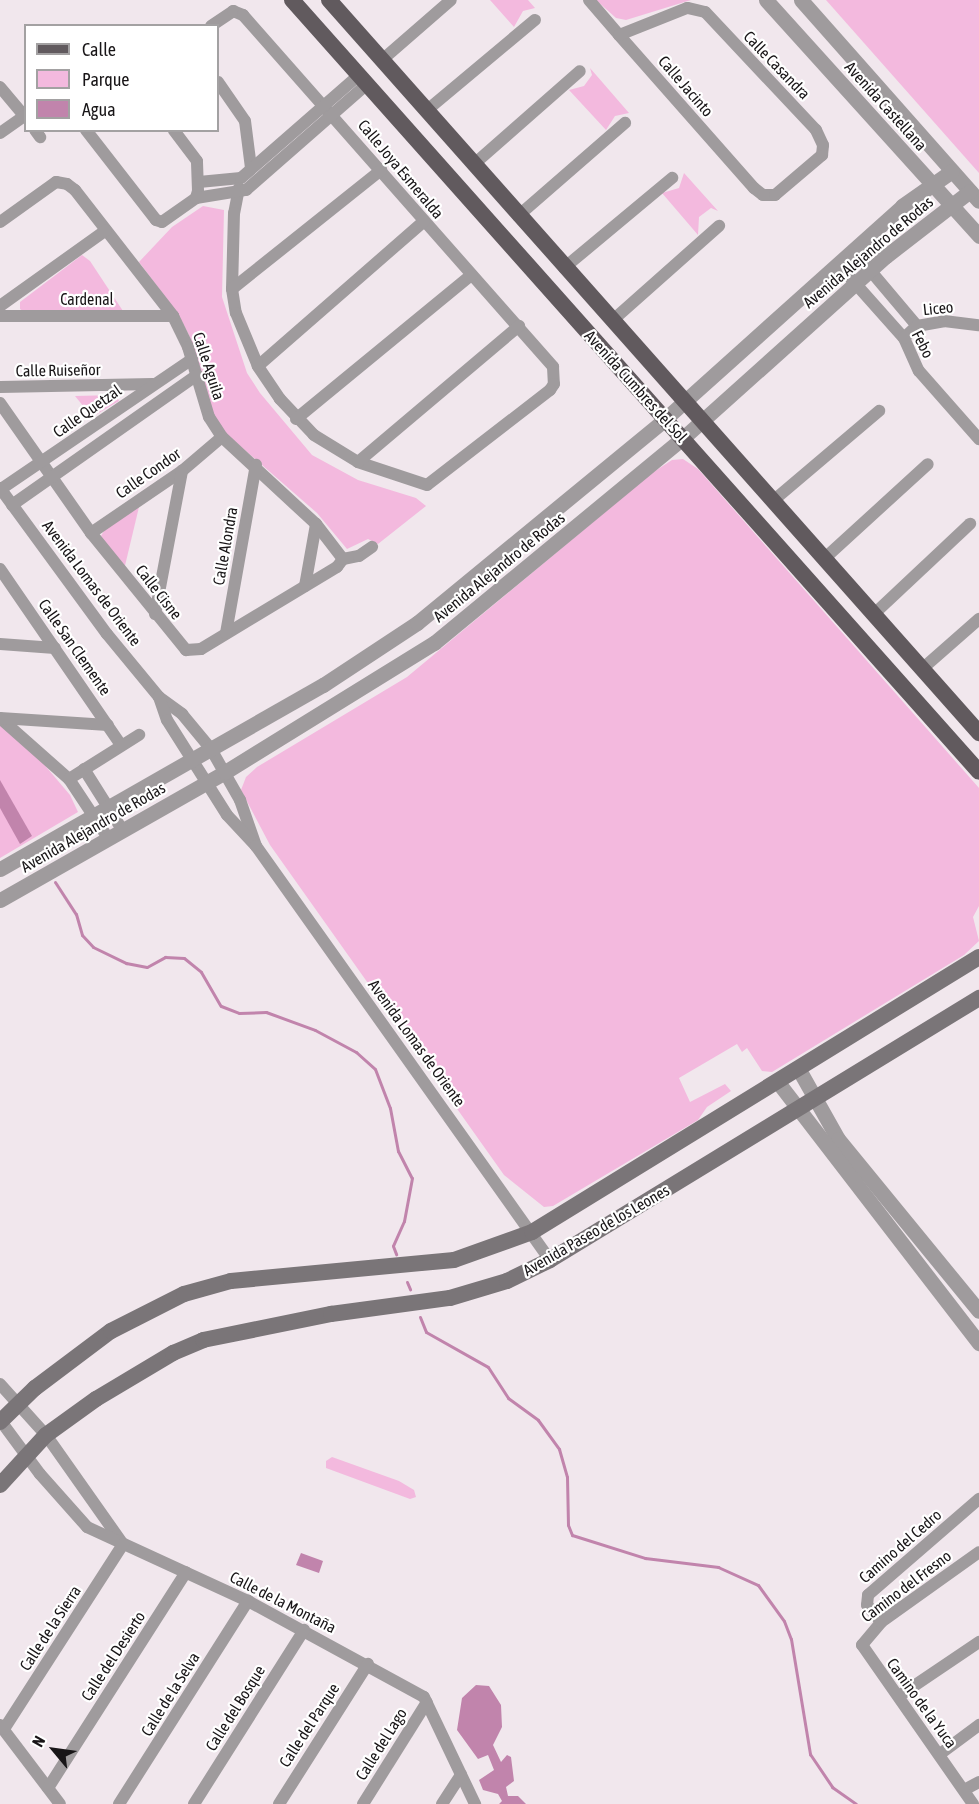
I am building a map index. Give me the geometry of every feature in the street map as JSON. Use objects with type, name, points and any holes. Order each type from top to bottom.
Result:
[{"type":"main road","name":"Avenida Cumbres del Sol","points":[[292,0],[979,772]]},
{"type":"main road","name":"Avenida Cumbres del Sol","points":[[336,2],[362,39],[518,216],[704,420],[922,669],[977,727]]},
{"type":"main road","points":[[341,55],[362,39]]},
{"type":"main road","name":"Avenida Paseo de los Leones","points":[[0,1421],[111,1331],[184,1294],[266,1277],[314,1271],[361,1272],[454,1260],[532,1232],[979,957]]},
{"type":"main road","name":"Avenida Paseo de los Leones","points":[[0,1485],[46,1435],[96,1399],[173,1353],[203,1340],[331,1314],[450,1298],[507,1281],[550,1260],[979,998]]},
{"type":"street","points":[[382,60],[450,0]]},
{"type":"street","name":"Calle Jacinto","points":[[589,0],[760,193]]},
{"type":"street","name":"Avenida Castellana","points":[[766,0],[979,236]]},
{"type":"street","name":"Avenida Castellana","points":[[801,0],[974,196]]},
{"type":"street","name":"Calle Casandra","points":[[620,35],[687,8],[700,9],[816,130],[824,145],[822,155],[775,195],[760,193]]},
{"type":"street","name":"Calle Joya Esmeralda","points":[[214,24],[233,11],[243,15],[329,109],[553,367],[555,376],[550,390],[433,483],[409,480],[358,462]]},
{"type":"street","points":[[426,111],[535,20]]},
{"type":"street","points":[[473,165],[580,70]]},
{"type":"street","points":[[88,132],[156,220],[166,222],[196,198],[238,194],[363,80]]},
{"type":"street","points":[[219,83],[245,121],[251,168]]},
{"type":"street","points":[[0,87],[24,116]]},
{"type":"street","points":[[329,109],[241,178],[234,213],[232,289],[236,314],[258,366],[296,419],[358,462],[519,326]]},
{"type":"street","points":[[0,133],[24,118]]},
{"type":"street","points":[[518,216],[625,123]]},
{"type":"street","points":[[175,132],[197,161],[199,182],[196,198]]},
{"type":"street","points":[[232,289],[381,170]]},
{"type":"street","name":"Avenida Alejandro de Rodas","points":[[0,869],[323,685],[417,623],[665,419],[853,250],[932,183],[952,171]]},
{"type":"street","points":[[199,182],[241,178]]},
{"type":"street","points":[[564,268],[672,178]]},
{"type":"street","name":"Calle Aguila","points":[[0,222],[60,181],[75,190],[173,316],[192,359],[209,417],[222,437],[256,465],[316,524],[343,559]]},
{"type":"street","name":"Avenida Alejandro de Rodas","points":[[0,900],[225,772],[434,643],[683,438],[871,270],[952,205],[974,196]]},
{"type":"street","points":[[258,366],[424,221]]},
{"type":"street","points":[[613,320],[719,226]]},
{"type":"street","points":[[0,306],[106,230]]},
{"type":"street","name":"Febo","points":[[853,250],[917,326]]},
{"type":"street","name":"Febo","points":[[838,264],[904,339],[908,355],[919,372],[979,439]]},
{"type":"street","points":[[296,419],[471,275]]},
{"type":"street","name":"Cardenal","points":[[0,316],[173,316]]},
{"type":"street","name":"Liceo","points":[[904,339],[917,326],[944,321],[979,325]]},
{"type":"street","name":"Calle Quetzal","points":[[0,488],[43,463],[153,384],[192,359]]},
{"type":"street","name":"Calle Quetzal","points":[[12,505],[196,375]]},
{"type":"street","name":"Calle Ruiseñor","points":[[0,387],[153,384]]},
{"type":"street","name":"Calle Cisne","points":[[0,403],[91,533],[181,647],[191,652],[337,567],[343,559],[358,556],[372,547]]},
{"type":"street","points":[[774,500],[879,411]]},
{"type":"street","name":"Calle Condor","points":[[91,533],[182,471],[222,437]]},
{"type":"street","points":[[825,558],[928,464]]},
{"type":"street","name":"Calle Alondra","points":[[226,633],[256,465]]},
{"type":"street","points":[[155,614],[182,471]]},
{"type":"street","name":"Avenida Lomas de Oriente","points":[[0,488],[159,697],[182,714],[212,749],[246,814],[256,846]]},
{"type":"street","points":[[304,586],[316,524]]},
{"type":"street","points":[[874,614],[970,524]]},
{"type":"street","points":[[533,528],[552,548]]},
{"type":"street","name":"Calle San Clemente","points":[[0,569],[121,746]]},
{"type":"street","points":[[922,669],[979,619]]},
{"type":"street","points":[[417,623],[434,643]]},
{"type":"street","points":[[0,644],[55,648]]},
{"type":"street","name":"Avenida Lomas de Oriente","points":[[159,697],[167,720],[194,759],[227,815],[256,846],[550,1260]]},
{"type":"street","points":[[0,718],[108,725]]},
{"type":"street","points":[[0,718],[69,779],[108,838]]},
{"type":"street","points":[[69,779],[139,735]]},
{"type":"street","points":[[84,769],[123,831]]},
{"type":"street","points":[[798,1068],[832,1143],[975,1327],[979,1343]]},
{"type":"street","points":[[777,1081],[797,1110],[832,1143],[979,1311]]},
{"type":"street","points":[[0,1384],[46,1435],[123,1544]]},
{"type":"street","name":"Calle de la Montaña","points":[[0,1421],[78,1519],[104,1538],[186,1572],[304,1630],[368,1664],[425,1700]]},
{"type":"street","name":"Camino del Cedro","points":[[881,1622],[867,1605],[867,1595],[979,1499]]},
{"type":"street","name":"Calle de la Sierra","points":[[2,1727],[123,1544]]},
{"type":"street","name":"Camino del Fresno","points":[[864,1651],[862,1641],[881,1622],[979,1552]]},
{"type":"street","name":"Calle del Desierto","points":[[48,1788],[186,1572]]},
{"type":"street","name":"Calle de la Selva","points":[[119,1804],[248,1602]]},
{"type":"street","name":"Calle del Bosque","points":[[194,1804],[304,1630]]},
{"type":"street","points":[[899,1696],[979,1642]]},
{"type":"street","name":"Camino de la Yuca","points":[[864,1651],[899,1696],[973,1804]]},
{"type":"street","name":"Calle del Parque","points":[[279,1804],[368,1664]]},
{"type":"street","points":[[425,1700],[475,1804]]},
{"type":"street","name":"Calle del Lago","points":[[363,1804],[425,1700]]},
{"type":"street","points":[[940,1755],[979,1725]]},
{"type":"street","points":[[2,1727],[60,1804]]},
{"type":"street","points":[[442,1804],[461,1775]]},
{"type":"street","points":[[964,1790],[979,1782]]},
{"type":"green space","points":[[490,0],[528,0],[535,8],[523,11],[514,27]]},
{"type":"green space","points":[[596,0],[691,0],[626,20],[616,18]]},
{"type":"green space","points":[[826,0],[979,0],[979,173]]},
{"type":"green space","points":[[590,68],[629,113],[615,116],[606,130],[569,90],[584,86],[592,75]]},
{"type":"green space","points":[[684,173],[718,211],[711,208],[699,217],[698,235],[662,193],[679,188]]},
{"type":"green space","points":[[203,206],[224,210],[222,297],[247,373],[260,393],[312,455],[358,480],[416,498],[426,506],[378,544],[368,539],[347,549],[317,513],[216,425],[189,335],[178,314],[139,262],[172,227]]},
{"type":"green space","points":[[82,255],[90,261],[123,311],[24,312],[20,309],[20,302]]},
{"type":"green space","points":[[116,395],[119,401],[92,417],[75,396]]},
{"type":"green space","points":[[683,459],[698,469],[979,788],[979,906],[973,917],[979,941],[964,955],[772,1072],[762,1071],[747,1048],[742,1052],[737,1044],[679,1078],[690,1102],[725,1084],[731,1091],[707,1107],[698,1120],[553,1206],[544,1207],[504,1175],[270,845],[241,790],[246,777],[257,767],[407,677],[652,473],[672,460]]},
{"type":"green space","points":[[139,507],[123,574],[101,536],[105,529]]},
{"type":"green space","points":[[0,724],[31,749],[70,795],[78,812],[0,858]]},
{"type":"green space","points":[[332,1457],[399,1481],[414,1490],[416,1497],[410,1499],[326,1468],[326,1461]]},
{"type":"water","points":[[0,780],[32,836],[20,844],[0,808]]},
{"type":"water","points":[[301,1553],[323,1561],[319,1573],[296,1565]]},
{"type":"water","points":[[476,1685],[489,1686],[501,1705],[502,1727],[493,1745],[501,1762],[507,1755],[511,1757],[514,1781],[506,1787],[508,1796],[518,1796],[526,1804],[499,1804],[502,1801],[498,1794],[483,1790],[479,1780],[494,1770],[488,1755],[478,1759],[457,1730],[462,1698]]},
{"type":"waterway","points":[[55,882],[76,914],[82,935],[93,947],[126,963],[147,967],[165,957],[184,958],[201,972],[221,1006],[239,1013],[266,1012],[315,1030],[356,1052],[375,1069],[390,1108],[398,1151],[412,1178],[404,1221],[393,1246],[396,1254]]},
{"type":"waterway","points":[[407,1282],[410,1289]]},
{"type":"waterway","points":[[420,1317],[426,1332],[488,1367],[508,1398],[538,1420],[559,1449],[567,1477],[568,1525],[572,1535],[645,1558],[718,1567],[758,1585],[784,1621],[791,1639],[810,1754],[832,1787],[856,1804]]}]
